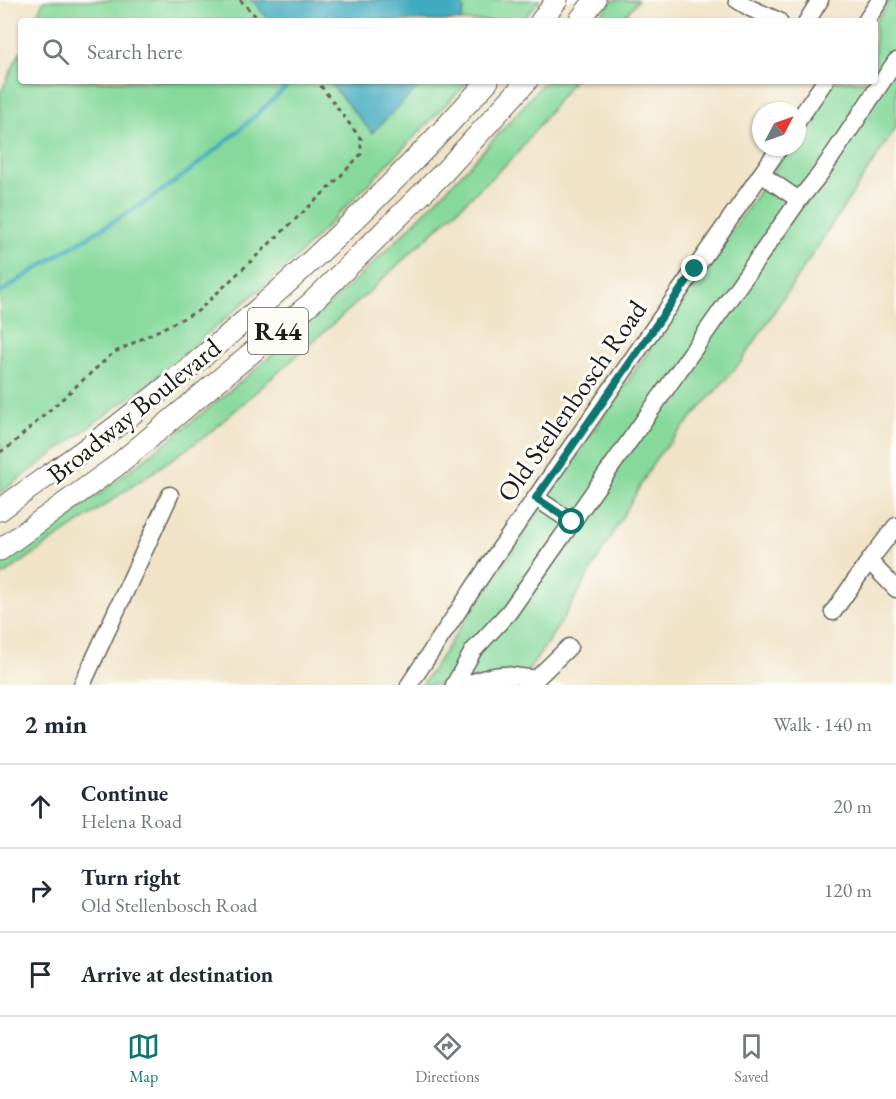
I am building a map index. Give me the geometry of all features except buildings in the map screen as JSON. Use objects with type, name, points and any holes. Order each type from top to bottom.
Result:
[{"type":"main road","points":[[542,18],[557,0]]},
{"type":"main road","points":[[581,18],[595,0]]},
{"type":"main road","name":"Broadway Boulevard","points":[[0,510],[118,425],[298,274],[421,154],[485,84]]},
{"type":"main road","name":"Broadway Boulevard","points":[[0,550],[116,466],[311,303],[444,172],[524,84]]},
{"type":"street","points":[[737,0],[772,18]]},
{"type":"street","points":[[809,18],[820,0]]},
{"type":"street","points":[[868,18],[880,0]]},
{"type":"street","points":[[454,685],[473,651],[509,612],[799,200],[820,174],[896,61]]},
{"type":"street","points":[[806,109],[823,84]]},
{"type":"street","name":"Old Stellenbosch Road","points":[[409,685],[774,156]]},
{"type":"street","points":[[761,174],[799,200]]},
{"type":"street","points":[[82,685],[170,495]]},
{"type":"street","points":[[536,498],[572,522]]},
{"type":"street","points":[[833,612],[868,561],[896,526]]},
{"type":"street","points":[[868,561],[896,589]]},
{"type":"street","points":[[464,685],[493,676],[537,678],[569,647]]},
{"type":"path","points":[[240,0],[257,18]]},
{"type":"path","points":[[0,452],[10,446],[113,353],[198,311],[334,183],[361,154],[361,139],[319,84]]},
{"type":"green space","points":[[44,0],[540,0],[525,18],[35,18]]},
{"type":"green space","points":[[612,0],[638,0],[623,18],[598,18]]},
{"type":"green space","points":[[890,0],[896,0],[896,128],[741,362],[657,457],[561,622],[519,685],[422,685],[555,486],[784,156],[806,156],[806,123],[833,84],[878,84],[878,18]]},
{"type":"green space","points":[[18,56],[18,84],[466,84],[291,263],[153,380],[0,493],[0,94]]},
{"type":"green space","points":[[542,84],[571,84],[516,155],[360,300],[207,435],[0,577],[0,564],[93,499],[201,415],[305,326],[405,232],[500,133]]},
{"type":"water","points":[[252,0],[460,0],[464,10],[462,18],[267,18]]},
{"type":"water","points":[[331,84],[421,84],[372,133]]},
{"type":"waterway","points":[[0,293],[161,192],[238,131],[289,84]]},
{"type":"route","points":[[572,522],[536,498],[695,269]]}]
